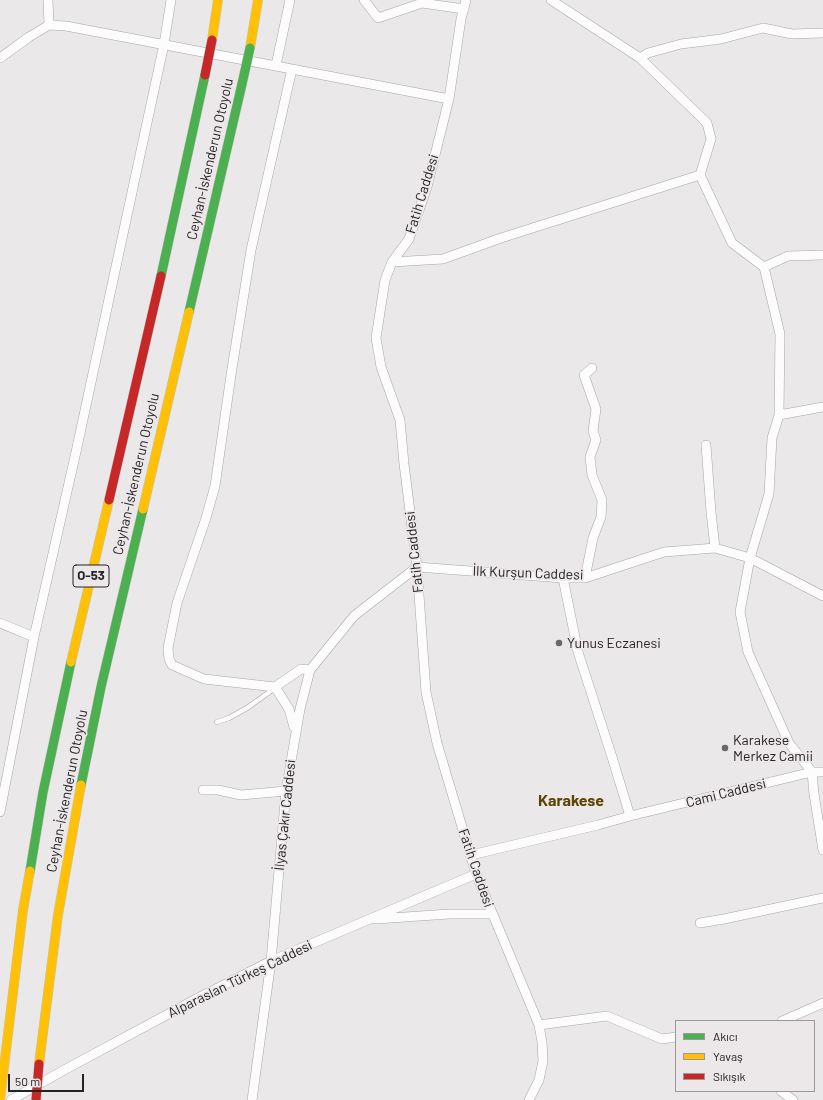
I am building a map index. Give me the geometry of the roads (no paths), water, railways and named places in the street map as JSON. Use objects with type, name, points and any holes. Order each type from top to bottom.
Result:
[{"type":"highway","name":"Ceyhan-İskenderun Otoyolu","points":[[0,1100],[23,910],[45,784],[68,672],[171,233],[205,75],[218,0]]},
{"type":"highway","name":"Ceyhan-İskenderun Otoyolu","points":[[36,1100],[39,1064],[58,915],[78,798],[108,656],[242,84],[258,0]]},
{"type":"street","points":[[48,0],[48,25]]},
{"type":"street","points":[[0,812],[34,637],[76,452],[164,44],[170,0]]},
{"type":"street","points":[[276,65],[290,0]]},
{"type":"street","points":[[364,0],[378,18],[422,3],[464,9]]},
{"type":"street","name":"Fatih Caddesi","points":[[466,0],[461,19],[449,99],[427,187],[409,239],[392,262],[385,280],[376,338],[381,367],[400,420],[416,567],[426,692],[437,743],[476,874],[539,1025],[543,1061],[539,1080],[529,1100]]},
{"type":"street","points":[[552,0],[640,58],[707,123],[711,139],[700,175],[732,243],[764,266],[780,334],[779,415],[772,438],[769,494],[750,558],[740,612],[748,652],[789,743],[812,772],[823,850]]},
{"type":"street","points":[[0,58],[48,25],[66,26],[449,99]]},
{"type":"street","points":[[640,58],[648,53],[681,44],[721,39],[763,28],[792,34],[823,33]]},
{"type":"street","points":[[292,69],[251,250],[215,486],[206,518],[177,603],[168,648],[169,659],[172,665],[204,679],[275,687],[301,669],[310,670],[354,616],[416,567]]},
{"type":"street","points":[[392,262],[443,259],[501,238],[700,175]]},
{"type":"street","points":[[764,266],[788,256],[823,255]]},
{"type":"street","points":[[585,578],[593,538],[601,518],[602,500],[592,475],[590,457],[596,440],[593,430],[596,409],[584,375],[592,368]]},
{"type":"street","points":[[779,415],[823,406]]},
{"type":"street","points":[[706,445],[715,548]]},
{"type":"street","name":"İlk Kurşun Caddesi","points":[[416,567],[563,578],[585,578],[664,552],[715,548],[750,558],[823,596]]},
{"type":"street","points":[[563,578],[578,652],[630,816]]},
{"type":"street","points":[[0,623],[34,637]]},
{"type":"street","name":"İlyas Çakır Caddesi","points":[[252,1100],[271,961],[286,791],[295,734],[310,670]]},
{"type":"street","points":[[275,687],[292,714],[295,734]]},
{"type":"street","name":"Cami Caddesi","points":[[471,855],[812,772],[823,772]]},
{"type":"street","points":[[203,790],[218,790],[241,795],[286,791]]},
{"type":"street","name":"Alparaslan Türkeş Caddesi","points":[[11,1100],[198,998],[271,961],[476,874]]},
{"type":"street","points":[[700,923],[823,898]]},
{"type":"street","points":[[369,919],[449,914],[492,914]]},
{"type":"street","points":[[784,1020],[823,1003]]},
{"type":"street","points":[[539,1025],[607,1016],[662,1039],[675,1037]]},
{"type":"street","points":[[782,1092],[793,1100]]},
{"type":"lane","points":[[217,722],[229,718],[247,708],[275,687]]},
{"type":"place","name":"Yunus Eczanesi","points":[[559,643]]},
{"type":"place","name":"Karakese Merkez Camii","points":[[725,748]]},
{"type":"district","name":"Karakese","points":[[571,801]]}]
